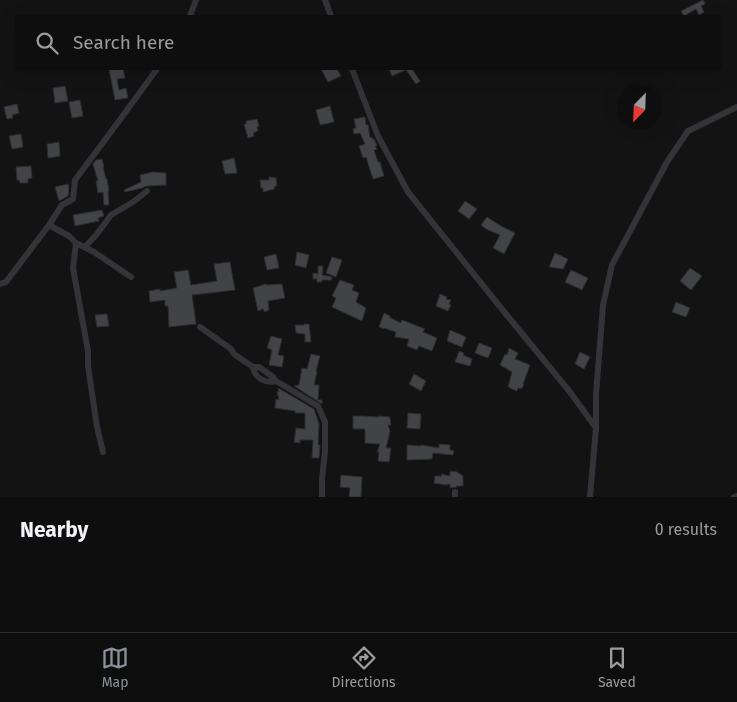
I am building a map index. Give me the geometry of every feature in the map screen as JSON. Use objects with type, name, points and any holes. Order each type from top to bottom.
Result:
[{"type":"street","points":[[190,15],[196,0]]},
{"type":"street","points":[[325,0],[331,15]]},
{"type":"street","points":[[0,284],[6,282],[62,205],[73,199],[75,180],[155,70]]},
{"type":"street","points":[[352,70],[378,136],[408,192],[570,392],[596,428]]},
{"type":"street","points":[[590,497],[603,305],[612,265],[667,162],[688,131],[737,108]]},
{"type":"street","points":[[85,247],[111,215],[147,191]]},
{"type":"street","points":[[49,225],[131,277]]},
{"type":"street","points":[[76,243],[73,268],[103,452]]},
{"type":"street","points":[[200,327],[231,349],[234,354],[253,366],[259,367],[273,376],[276,381],[318,406],[325,422],[322,497]]},
{"type":"building","points":[[703,0],[705,4],[701,6],[704,12],[699,15],[696,9],[686,15],[681,11]]},
{"type":"building","points":[[109,70],[123,70],[125,78],[117,79],[119,90],[126,88],[128,98],[115,100]]},
{"type":"building","points":[[322,70],[338,70],[341,76],[328,82]]},
{"type":"building","points":[[389,70],[406,70],[392,76]]},
{"type":"building","points":[[406,70],[413,70],[420,81],[416,84]]},
{"type":"building","points":[[65,86],[68,101],[55,103],[53,88]]},
{"type":"building","points":[[80,100],[83,116],[72,118],[69,102]]},
{"type":"building","points":[[17,104],[19,113],[12,115],[13,118],[7,119],[4,107]]},
{"type":"building","points":[[330,106],[334,122],[320,125],[316,110]]},
{"type":"building","points":[[365,117],[370,138],[374,139],[377,146],[375,146],[377,149],[374,150],[384,176],[373,179],[366,157],[363,158],[359,146],[365,144],[360,133],[354,134],[353,129],[356,128],[354,119]]},
{"type":"building","points":[[257,119],[258,131],[253,133],[254,136],[248,138],[244,124],[246,124],[246,121]]},
{"type":"building","points":[[21,134],[23,147],[12,149],[9,136]]},
{"type":"building","points":[[59,142],[60,156],[48,158],[47,144]]},
{"type":"building","points":[[234,158],[237,173],[225,174],[222,161]]},
{"type":"building","points":[[102,159],[109,191],[109,205],[104,205],[103,192],[98,193],[96,181],[98,181],[93,164],[96,160]]},
{"type":"building","points":[[31,166],[32,178],[28,179],[28,183],[20,183],[17,180],[16,167]]},
{"type":"building","points":[[153,172],[166,173],[166,185],[146,186],[125,192],[124,190],[141,182],[140,175]]},
{"type":"building","points":[[269,177],[276,178],[277,186],[274,189],[263,192],[260,180],[269,180]]},
{"type":"building","points":[[68,184],[68,196],[59,201],[55,187]]},
{"type":"building","points":[[465,201],[477,209],[469,219],[458,211]]},
{"type":"building","points":[[102,210],[104,216],[98,218],[99,221],[75,226],[73,215]]},
{"type":"building","points":[[487,217],[515,233],[504,254],[493,248],[500,235],[481,225]]},
{"type":"building","points":[[297,252],[309,255],[306,268],[295,265]]},
{"type":"building","points":[[555,253],[568,259],[563,269],[549,267]]},
{"type":"building","points":[[276,254],[279,268],[267,270],[264,257]]},
{"type":"building","points":[[332,257],[342,260],[336,277],[326,273]]},
{"type":"building","points":[[230,262],[235,290],[192,295],[196,324],[169,327],[168,306],[165,306],[165,300],[150,302],[149,291],[177,288],[174,272],[188,270],[191,285],[217,281],[214,264]]},
{"type":"building","points":[[318,266],[323,266],[322,275],[332,277],[331,280],[317,282],[317,279],[313,279],[313,273],[318,274]]},
{"type":"building","points":[[690,268],[702,276],[691,290],[680,281]]},
{"type":"building","points":[[571,270],[588,278],[582,290],[565,282]]},
{"type":"building","points":[[340,280],[354,285],[352,290],[359,293],[356,302],[366,308],[362,321],[332,307],[336,298],[332,296]]},
{"type":"building","points":[[266,284],[282,284],[285,298],[268,301],[269,310],[265,312],[263,309],[258,311],[253,288]]},
{"type":"building","points":[[440,294],[447,297],[446,299],[451,300],[448,311],[436,306]]},
{"type":"building","points":[[676,302],[690,308],[686,317],[672,312]]},
{"type":"building","points":[[384,313],[401,323],[402,320],[425,329],[423,332],[437,338],[432,351],[419,346],[417,350],[407,346],[409,339],[395,337],[396,332],[379,327]]},
{"type":"building","points":[[107,314],[109,326],[97,327],[95,315]]},
{"type":"building","points":[[309,324],[311,342],[305,342],[305,334],[296,333],[295,325]]},
{"type":"building","points":[[450,330],[466,337],[462,347],[447,341]]},
{"type":"building","points":[[271,336],[282,339],[278,355],[284,356],[282,367],[269,365],[272,350],[267,348]]},
{"type":"building","points":[[479,343],[492,348],[488,358],[475,353]]},
{"type":"building","points":[[509,348],[518,353],[515,359],[530,365],[524,385],[521,389],[518,388],[517,391],[508,387],[512,372],[500,365],[505,354],[507,355]]},
{"type":"building","points":[[459,351],[472,359],[470,366],[455,362]]},
{"type":"building","points":[[580,352],[590,357],[584,369],[575,364]]},
{"type":"building","points":[[311,354],[320,356],[314,385],[319,385],[318,400],[322,400],[322,404],[294,386],[299,385],[302,368],[307,369]]},
{"type":"building","points":[[414,374],[426,381],[421,391],[409,384]]},
{"type":"building","points":[[278,388],[314,409],[319,424],[319,458],[312,458],[313,440],[300,440],[300,443],[294,442],[296,428],[305,429],[305,413],[295,413],[295,411],[275,408],[276,399],[279,400]]},
{"type":"building","points":[[408,413],[421,414],[420,429],[407,428]]},
{"type":"building","points":[[353,416],[390,417],[391,425],[388,425],[390,431],[386,448],[391,448],[389,462],[378,461],[379,452],[377,452],[380,444],[365,443],[365,429],[353,429]]},
{"type":"building","points":[[439,444],[450,445],[450,450],[454,451],[453,455],[433,453],[432,459],[407,460],[407,445],[439,448]]},
{"type":"building","points":[[450,471],[457,472],[463,476],[463,486],[450,488],[450,484],[434,483],[435,476],[441,476],[442,474],[450,476]]},
{"type":"building","points":[[341,475],[362,477],[361,497],[349,497],[350,488],[340,487]]}]
